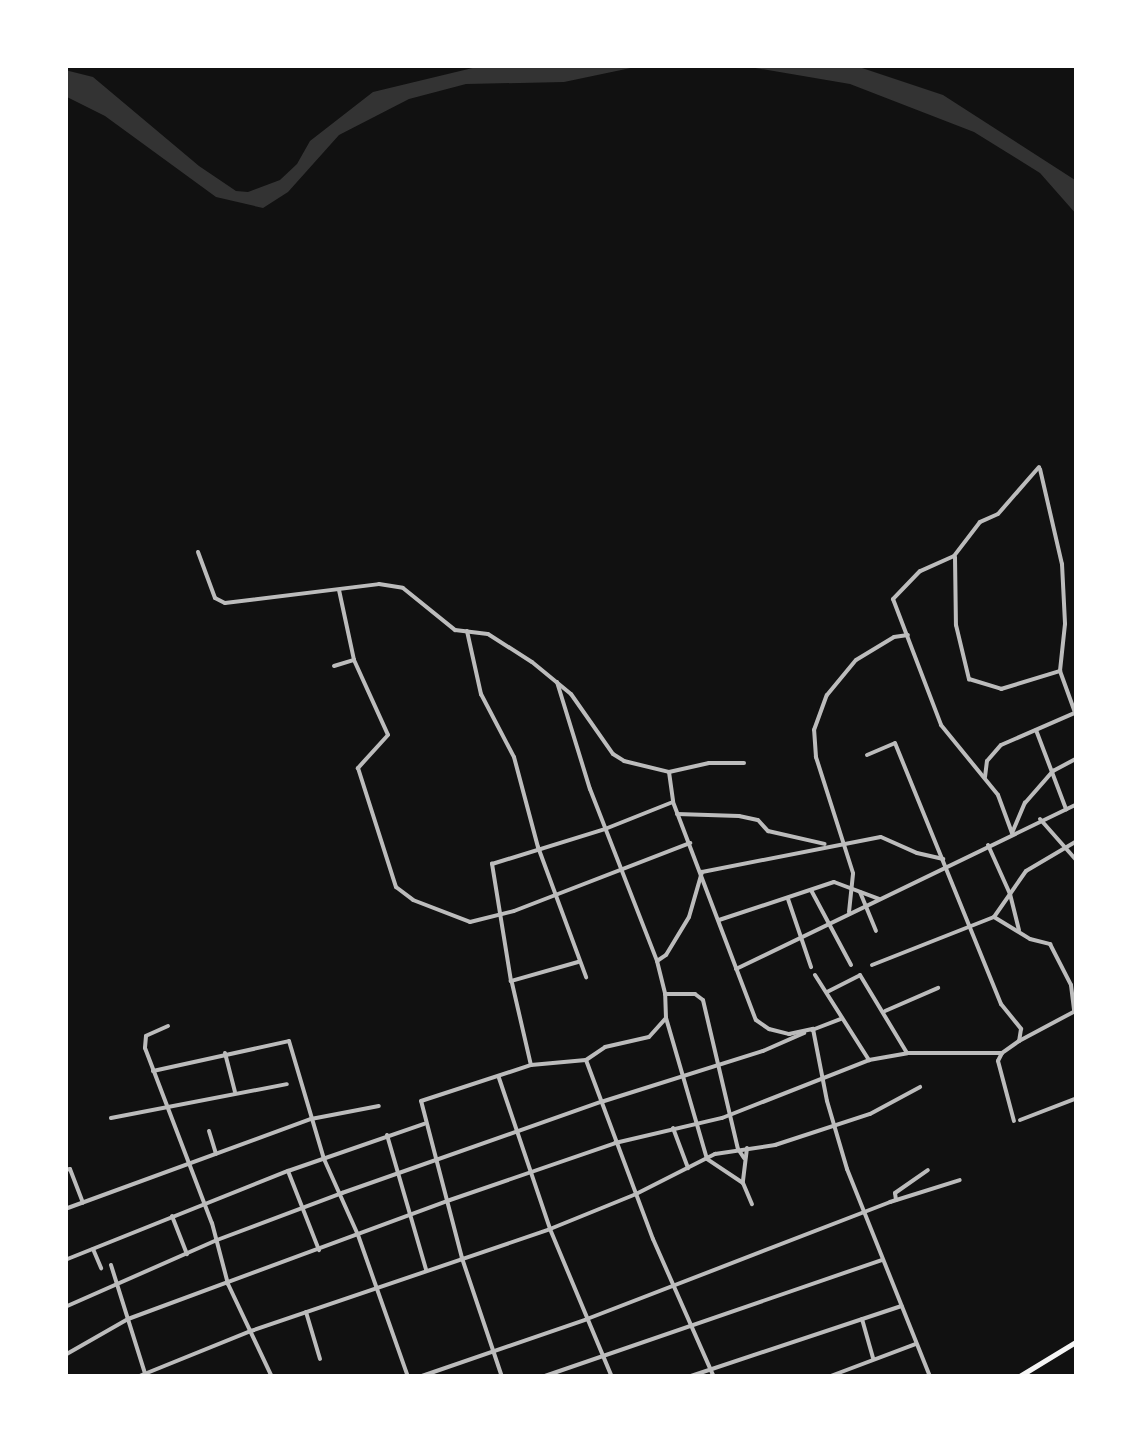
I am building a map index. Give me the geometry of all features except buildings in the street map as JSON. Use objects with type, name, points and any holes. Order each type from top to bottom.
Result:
[{"type":"main road","points":[[1018,1377],[1077,1341]]},
{"type":"street","points":[[985,778],[988,761],[1001,746],[1076,714],[1060,671],[1065,624],[1062,564],[1040,467],[998,514],[980,522],[954,556],[920,571],[893,599],[941,725],[998,795],[1012,832]]},
{"type":"street","points":[[198,552],[215,598],[224,604],[393,584],[434,618],[456,630],[497,638],[557,682],[572,694],[612,754],[624,762],[669,772],[710,762],[744,763]]},
{"type":"street","points":[[954,556],[956,625],[969,680],[1001,689],[1060,671]]},
{"type":"street","points":[[339,590],[354,660],[388,735],[358,768],[396,887],[412,900],[470,922],[621,872],[690,843]]},
{"type":"street","points":[[467,631],[480,694],[514,757],[538,847],[586,977]]},
{"type":"street","points":[[849,914],[853,873],[816,757],[814,730],[827,695],[856,660],[894,637],[908,635]]},
{"type":"street","points":[[334,666],[354,660]]},
{"type":"street","points":[[557,682],[605,829],[657,960],[666,1018],[707,1158],[743,1184],[752,1204]]},
{"type":"street","points":[[1036,730],[1066,808]]},
{"type":"street","points":[[867,755],[896,743],[1000,1004],[1021,1029],[1019,1041]]},
{"type":"street","points":[[1012,832],[1024,803],[1053,771],[1077,758]]},
{"type":"street","points":[[669,772],[677,814],[756,1020],[769,1029],[789,1034],[814,1029]]},
{"type":"street","points":[[531,1066],[492,864],[605,829],[673,802]]},
{"type":"street","points":[[736,968],[1077,804]]},
{"type":"street","points":[[677,814],[739,816],[758,820],[768,830],[828,845]]},
{"type":"street","points":[[1040,819],[1077,861]]},
{"type":"street","points":[[702,872],[881,837],[917,854],[943,859]]},
{"type":"street","points":[[872,965],[994,917],[1026,871],[1077,842]]},
{"type":"street","points":[[987,845],[1010,894],[1019,930]]},
{"type":"street","points":[[657,960],[666,955],[689,917],[702,872]]},
{"type":"street","points":[[719,920],[834,882],[879,899]]},
{"type":"street","points":[[811,890],[851,965]]},
{"type":"street","points":[[860,892],[876,931]]},
{"type":"street","points":[[788,900],[811,967]]},
{"type":"street","points":[[65,1355],[128,1318],[615,1143],[732,1114],[869,1060],[908,1053],[1002,1053],[1076,1011],[1071,985],[1050,944],[1030,939],[994,917]]},
{"type":"street","points":[[512,981],[578,962]]},
{"type":"street","points":[[815,975],[869,1060]]},
{"type":"street","points":[[827,992],[860,975],[908,1053]]},
{"type":"street","points":[[885,1011],[938,988]]},
{"type":"street","points":[[665,994],[695,994],[703,1000],[738,1149],[744,1158]]},
{"type":"street","points":[[502,1377],[462,1258],[421,1101],[531,1066],[586,1060],[606,1046],[649,1037],[666,1018]]},
{"type":"street","points":[[65,1307],[216,1240],[342,1193],[841,1019]]},
{"type":"street","points":[[168,1026],[146,1036],[153,1071],[204,1203],[228,1284],[272,1377]]},
{"type":"street","points":[[814,1029],[834,1126],[864,1215],[930,1377]]},
{"type":"street","points":[[153,1071],[289,1040],[324,1159],[342,1193],[408,1377]]},
{"type":"street","points":[[1002,1053],[998,1070],[1017,1120],[1077,1098]]},
{"type":"street","points":[[226,1054],[235,1092]]},
{"type":"street","points":[[586,1060],[615,1143],[714,1377]]},
{"type":"street","points":[[500,1078],[550,1229],[612,1377]]},
{"type":"street","points":[[111,1118],[287,1084]]},
{"type":"street","points":[[137,1377],[251,1331],[550,1229],[636,1194],[707,1158],[738,1149],[775,1145],[870,1114],[920,1087]]},
{"type":"street","points":[[65,1209],[311,1118],[379,1106]]},
{"type":"street","points":[[65,1260],[288,1171],[424,1124]]},
{"type":"street","points":[[673,1128],[688,1168]]},
{"type":"street","points":[[209,1130],[216,1154]]},
{"type":"street","points":[[387,1135],[427,1271]]},
{"type":"street","points":[[743,1184],[747,1148]]},
{"type":"street","points":[[65,1170],[70,1169],[83,1203]]},
{"type":"street","points":[[896,1200],[895,1194],[928,1170]]},
{"type":"street","points":[[288,1171],[319,1250]]},
{"type":"street","points":[[419,1377],[588,1319],[896,1200],[960,1180]]},
{"type":"street","points":[[172,1216],[188,1254]]},
{"type":"street","points":[[93,1249],[101,1268]]},
{"type":"street","points":[[542,1377],[882,1260]]},
{"type":"street","points":[[112,1265],[145,1376]]},
{"type":"street","points":[[688,1377],[902,1306]]},
{"type":"street","points":[[306,1312],[320,1359]]},
{"type":"street","points":[[862,1319],[874,1360]]},
{"type":"street","points":[[828,1377],[916,1344]]},
{"type":"shaded area","points":[[485,65],[645,65],[564,82],[466,84],[409,99],[339,135],[288,192],[263,208],[216,197],[105,116],[65,96],[65,70],[93,77],[199,166],[236,191],[248,192],[280,180],[297,164],[310,141],[373,92]]},
{"type":"shaded area","points":[[738,65],[853,65],[943,95],[1075,180],[1077,215],[1040,173],[974,132],[850,84]]}]
